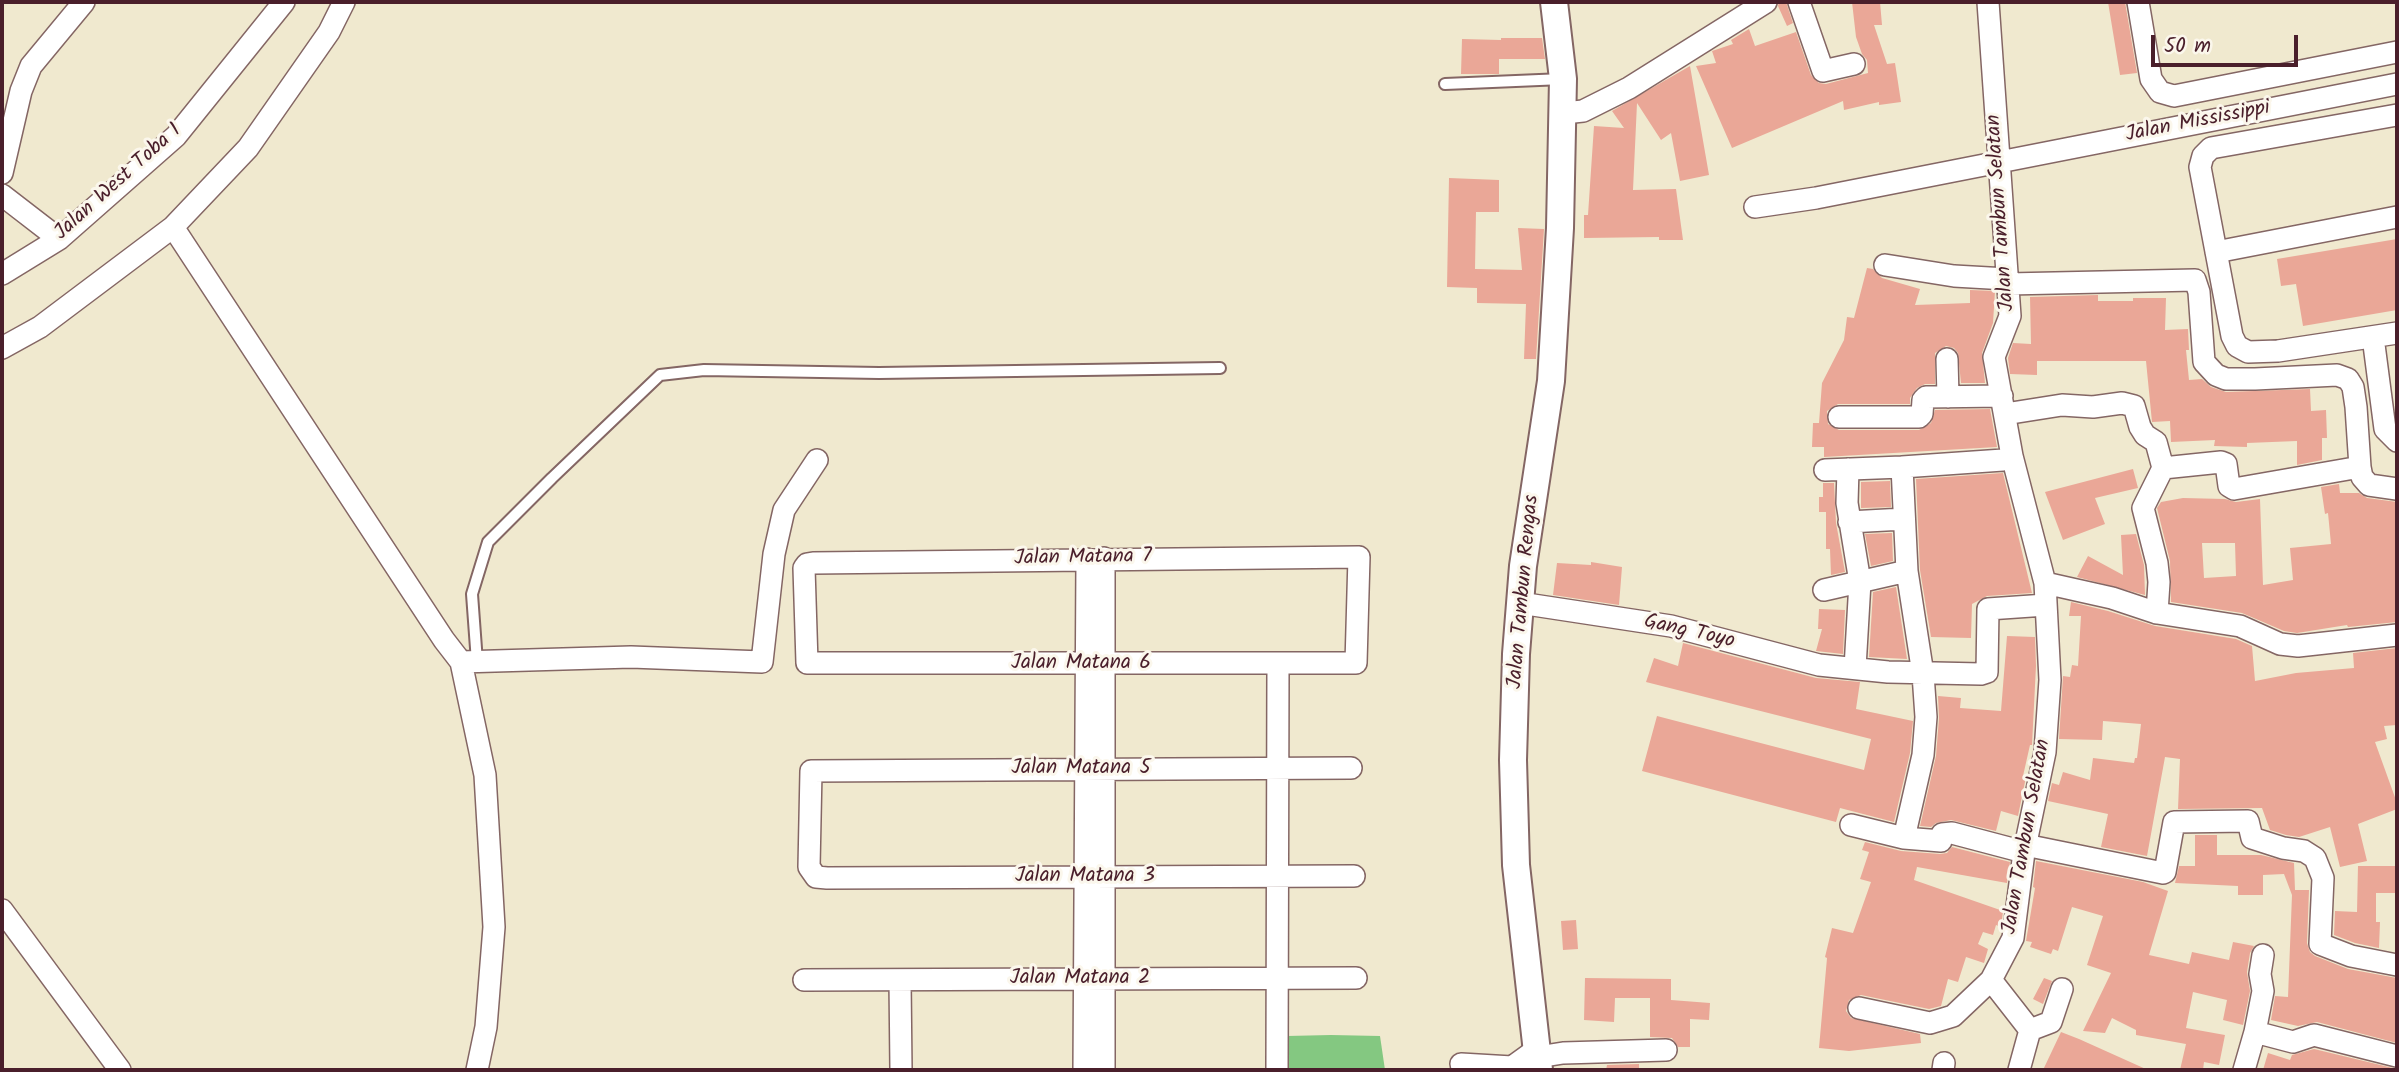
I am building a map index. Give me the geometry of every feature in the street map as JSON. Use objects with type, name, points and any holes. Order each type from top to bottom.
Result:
[{"type":"street","points":[[2,173],[21,91],[31,66],[84,2]]},
{"type":"street","points":[[2,348],[40,327],[173,227],[248,148],[329,32],[344,2]]},
{"type":"street","name":"Jalan Tambun Rengas","points":[[1544,1057],[1516,865],[1513,760],[1535,605],[1527,530],[1551,381],[1560,228],[1573,112],[1563,79],[1554,2]]},
{"type":"street","points":[[1573,112],[1629,88],[1766,2]]},
{"type":"street","points":[[1799,2],[1823,71],[1854,64]]},
{"type":"street","name":"Jalan Tambun Selatan","points":[[1859,1008],[1930,1023],[1953,1016],[1991,980],[2013,938],[2024,849],[2045,752],[2050,680],[2045,583],[2012,456],[1994,357],[2010,318],[1987,2]]},
{"type":"street","points":[[2138,2],[2151,79],[2160,92],[2174,96],[2397,52]]},
{"type":"street","name":"Jalan West Toba 1","points":[[2,274],[59,239],[176,136],[275,5]]},
{"type":"street","name":"Jalan Mississippi","points":[[1755,207],[1816,198],[2397,85]]},
{"type":"street","points":[[2397,115],[2211,148],[2203,156],[2200,167],[2232,336],[2237,346],[2248,352],[2278,351],[2397,333]]},
{"type":"street","points":[[2,195],[59,239]]},
{"type":"street","points":[[2216,252],[2397,217]]},
{"type":"street","points":[[173,227],[444,640],[469,662],[485,775],[494,927],[486,1027],[477,1070]]},
{"type":"street","points":[[1885,265],[2008,281],[2195,280],[2199,292],[2204,362],[2216,375],[2226,379],[2337,375],[2348,379],[2353,387],[2356,407],[2362,477],[2369,485],[2397,489]]},
{"type":"street","points":[[2373,337],[2385,429],[2397,441]]},
{"type":"street","points":[[1947,359],[1948,397]]},
{"type":"street","points":[[1839,417],[1919,416],[1922,414],[1924,398],[1948,397],[2004,405],[2134,406],[2140,427],[2156,442],[2163,468],[2143,508],[2157,563],[2157,613]]},
{"type":"street","points":[[1825,470],[2003,460],[2012,456]]},
{"type":"street","points":[[469,662],[631,657],[762,662],[774,554],[784,510],[817,460]]},
{"type":"street","points":[[2163,468],[2221,461],[2226,464],[2229,486],[2234,489],[2360,467]]},
{"type":"street","points":[[1902,467],[1907,571],[1923,674],[1926,717],[1923,755],[1904,838]]},
{"type":"street","points":[[1848,469],[1849,522],[1860,582],[1856,668]]},
{"type":"street","points":[[1849,522],[1904,519]]},
{"type":"street","name":"Jalan Matana 7","points":[[807,663],[804,568],[807,564],[1095,558],[1359,557],[1356,663]]},
{"type":"street","points":[[1084,1070],[1094,979],[1095,558]]},
{"type":"street","points":[[1824,590],[1907,571]]},
{"type":"street","points":[[2045,583],[2112,598],[2157,613],[2240,626],[2280,644],[2298,646],[2397,635]]},
{"type":"street","name":"Gang Toyo","points":[[1535,605],[1671,626],[1819,665],[1923,674],[1987,672],[1989,608],[2046,605]]},
{"type":"street","name":"Jalan Matana 6","points":[[807,663],[1356,663]]},
{"type":"street","points":[[1277,1070],[1278,664]]},
{"type":"street","name":"Jalan Matana 5","points":[[816,877],[809,867],[811,771],[1351,768]]},
{"type":"street","points":[[1851,825],[1904,838],[1941,841],[1942,834],[1952,832],[2024,849],[2163,873],[2174,822],[2248,821],[2252,838],[2283,848],[2304,851],[2315,858],[2323,878],[2320,944],[2351,956],[2397,965]]},
{"type":"street","name":"Jalan Matana 3","points":[[816,877],[1354,876]]},
{"type":"street","points":[[2,910],[120,1070]]},
{"type":"street","points":[[2244,1070],[2263,991],[2260,974],[2263,955]]},
{"type":"street","name":"Jalan Matana 2","points":[[804,980],[1356,978]]},
{"type":"street","points":[[1094,979],[1104,1070]]},
{"type":"street","points":[[900,980],[901,1070]]},
{"type":"street","points":[[1991,980],[2030,1030]]},
{"type":"street","points":[[2030,1030],[2052,1022],[2062,989]]},
{"type":"street","points":[[2020,1070],[2030,1030]]},
{"type":"street","points":[[2255,1032],[2293,1042],[2314,1035],[2397,1056]]},
{"type":"street","points":[[1461,1064],[1512,1067],[1544,1057],[1666,1050]]},
{"type":"street","points":[[2364,1070],[2372,1050]]},
{"type":"lane","points":[[1445,84],[1563,79]]},
{"type":"lane","points":[[469,662],[472,594],[488,542],[660,375],[704,370],[879,373],[1220,368]]},
{"type":"green space","points":[[1287,1036],[1380,1036],[1385,1070],[1288,1070]]},
{"type":"building","points":[[1779,2],[1786,2],[1793,23],[1787,26],[1778,6]]},
{"type":"building","points":[[1852,2],[1880,2],[1882,25],[1874,25],[1887,64],[1895,63],[1901,102],[1879,105],[1879,102],[1844,110],[1843,101],[1732,148],[1696,66],[1716,63],[1712,51],[1733,44],[1731,40],[1749,29],[1755,46],[1796,32],[1811,75],[1819,83],[1826,84],[1868,73],[1867,60],[1856,37]]},
{"type":"building","points":[[2108,2],[2125,2],[2137,73],[2120,75]]},
{"type":"building","points":[[1542,38],[1545,59],[1499,59],[1499,74],[1461,74],[1462,39]]},
{"type":"building","points":[[1690,66],[1709,175],[1680,181],[1671,133],[1661,140],[1637,103],[1633,190],[1676,189],[1683,240],[1659,240],[1659,237],[1584,238],[1594,126],[1624,128],[1612,111]]},
{"type":"building","points":[[1449,178],[1499,180],[1499,212],[1476,212],[1475,269],[1522,270],[1518,228],[1544,229],[1536,359],[1524,359],[1526,304],[1477,303],[1477,288],[1447,287]]},
{"type":"building","points":[[2397,239],[2397,310],[2303,326],[2296,284],[2281,286],[2277,259]]},
{"type":"building","points":[[1867,268],[1873,269],[1882,278],[1920,289],[1915,305],[1970,303],[1970,290],[1995,291],[1993,323],[1982,353],[1985,383],[1961,383],[1958,353],[1954,348],[1946,346],[1935,353],[1935,384],[1925,384],[1917,388],[1910,398],[1910,404],[1838,404],[1827,411],[1828,424],[1839,430],[1919,430],[1931,423],[1935,410],[1990,409],[1997,447],[1824,457],[1824,447],[1812,447],[1813,423],[1819,423],[1822,383],[1844,340],[1847,317],[1854,318]]},
{"type":"building","points":[[2098,295],[2098,301],[2166,298],[2165,330],[2188,329],[2189,350],[2186,350],[2189,380],[2202,379],[2211,387],[2226,392],[2310,389],[2311,411],[2326,410],[2327,438],[2322,438],[2322,460],[2297,465],[2297,441],[2247,443],[2247,447],[2214,446],[2215,440],[2171,442],[2170,421],[2152,422],[2146,361],[2037,361],[2037,375],[2010,374],[2008,358],[2013,343],[2031,344],[2030,297]]},
{"type":"building","points":[[2133,469],[2138,488],[2095,498],[2105,524],[2063,540],[2045,492]]},
{"type":"building","points":[[2003,473],[2032,593],[1987,596],[1972,604],[1971,638],[1931,637],[1920,570],[1916,479]]},
{"type":"building","points":[[1890,481],[1891,507],[1861,508],[1861,482]]},
{"type":"building","points":[[1823,483],[1834,483],[1836,523],[1845,572],[1831,575],[1830,549],[1826,549],[1826,512],[1819,512]]},
{"type":"building","points":[[2339,484],[2340,493],[2359,493],[2367,498],[2397,502],[2397,622],[2347,625],[2297,633],[2284,631],[2242,613],[2171,602],[2170,561],[2157,508],[2161,502],[2183,498],[2225,499],[2236,502],[2260,499],[2263,585],[2293,580],[2290,548],[2331,544],[2328,513],[2325,514],[2321,487]],"holes":[[[2202,543],[2235,543],[2236,576],[2204,578]]]},
{"type":"building","points":[[1892,533],[1893,561],[1871,566],[1865,534]]},
{"type":"building","points":[[2136,534],[2144,565],[2145,595],[2077,577],[2088,556],[2123,575],[2121,535]]},
{"type":"building","points":[[1591,562],[1622,567],[1619,605],[1553,595],[1557,563],[1591,565]]},
{"type":"building","points":[[1896,587],[1907,659],[1869,657],[1873,592]]},
{"type":"building","points":[[2071,602],[2155,626],[2236,639],[2252,646],[2255,681],[2296,673],[2354,668],[2353,653],[2397,648],[2397,725],[2384,726],[2387,739],[2375,742],[2397,809],[2358,824],[2367,861],[2340,867],[2330,827],[2299,837],[2286,835],[2270,830],[2262,808],[2178,809],[2180,759],[2165,757],[2147,856],[2101,847],[2108,814],[2048,801],[2052,783],[2059,785],[2063,772],[2090,780],[2093,758],[2134,763],[2141,724],[2103,721],[2102,740],[2059,739],[2063,676],[2070,677],[2072,665],[2078,666],[2081,616],[2069,616]]},
{"type":"building","points":[[1819,609],[1845,610],[1843,654],[1816,651],[1822,629],[1818,629]]},
{"type":"building","points":[[2007,636],[2035,637],[2032,745],[2023,776],[2026,777],[2018,816],[2001,811],[1996,831],[1951,820],[1936,823],[1931,827],[1920,826],[1936,756],[1938,696],[1961,698],[1960,708],[2001,711]]},
{"type":"building","points":[[1683,643],[1816,678],[1860,682],[1856,709],[1913,721],[1910,753],[1894,822],[1840,808],[1836,822],[1642,771],[1657,716],[1864,770],[1871,739],[1646,682],[1654,658],[1678,666]]},
{"type":"building","points":[[2195,835],[2217,835],[2217,855],[2261,855],[2294,863],[2295,890],[2309,890],[2307,943],[2310,952],[2348,969],[2397,978],[2397,1043],[2317,1022],[2298,1026],[2271,1020],[2275,996],[2288,997],[2292,895],[2284,874],[2263,875],[2263,895],[2238,895],[2238,886],[2175,883],[2179,866],[2195,866]]},
{"type":"building","points":[[1865,842],[1901,851],[1940,854],[1947,853],[1952,847],[2010,862],[2007,883],[1917,867],[1914,880],[2003,911],[2001,927],[1996,925],[1993,935],[1983,932],[1978,944],[1988,949],[1984,963],[1966,957],[1958,982],[1948,979],[1941,1006],[1929,1009],[1861,995],[1849,1000],[1846,1011],[1851,1018],[1920,1034],[1921,1043],[1849,1051],[1819,1048],[1825,957],[1832,928],[1853,933],[1871,882],[1860,879],[1869,852],[1862,850]]},
{"type":"building","points":[[2036,861],[2143,882],[2168,891],[2149,955],[2189,964],[2192,952],[2229,960],[2233,942],[2254,946],[2247,972],[2250,991],[2243,1025],[2223,1020],[2227,1000],[2193,992],[2186,1028],[2225,1035],[2219,1065],[2204,1062],[2203,1070],[2180,1070],[2186,1044],[2136,1035],[2136,1030],[2112,1018],[2105,1033],[2083,1031],[2111,973],[2087,965],[2103,916],[2072,907],[2058,951],[2053,949],[2051,954],[2030,947],[2032,942],[2026,941],[2035,888]]},
{"type":"building","points":[[2358,866],[2397,866],[2397,893],[2376,893],[2376,922],[2380,922],[2379,948],[2334,935],[2335,911],[2357,912]]},
{"type":"building","points":[[1576,920],[1578,949],[1563,950],[1561,921]]},
{"type":"building","points":[[1585,978],[1671,979],[1671,1000],[1710,1003],[1709,1020],[1690,1019],[1690,1047],[1678,1047],[1672,1038],[1650,1037],[1650,998],[1615,998],[1614,1022],[1584,1020]]},
{"type":"building","points":[[2044,978],[2052,981],[2043,1004],[2033,999]]},
{"type":"building","points":[[2061,1032],[2079,1039],[2148,1070],[2043,1070]]},
{"type":"building","points":[[2314,1049],[2397,1070],[2263,1070],[2268,1053],[2290,1060],[2292,1055]]},
{"type":"building","points":[[1639,1064],[1639,1070],[1606,1070],[1607,1065]]}]
